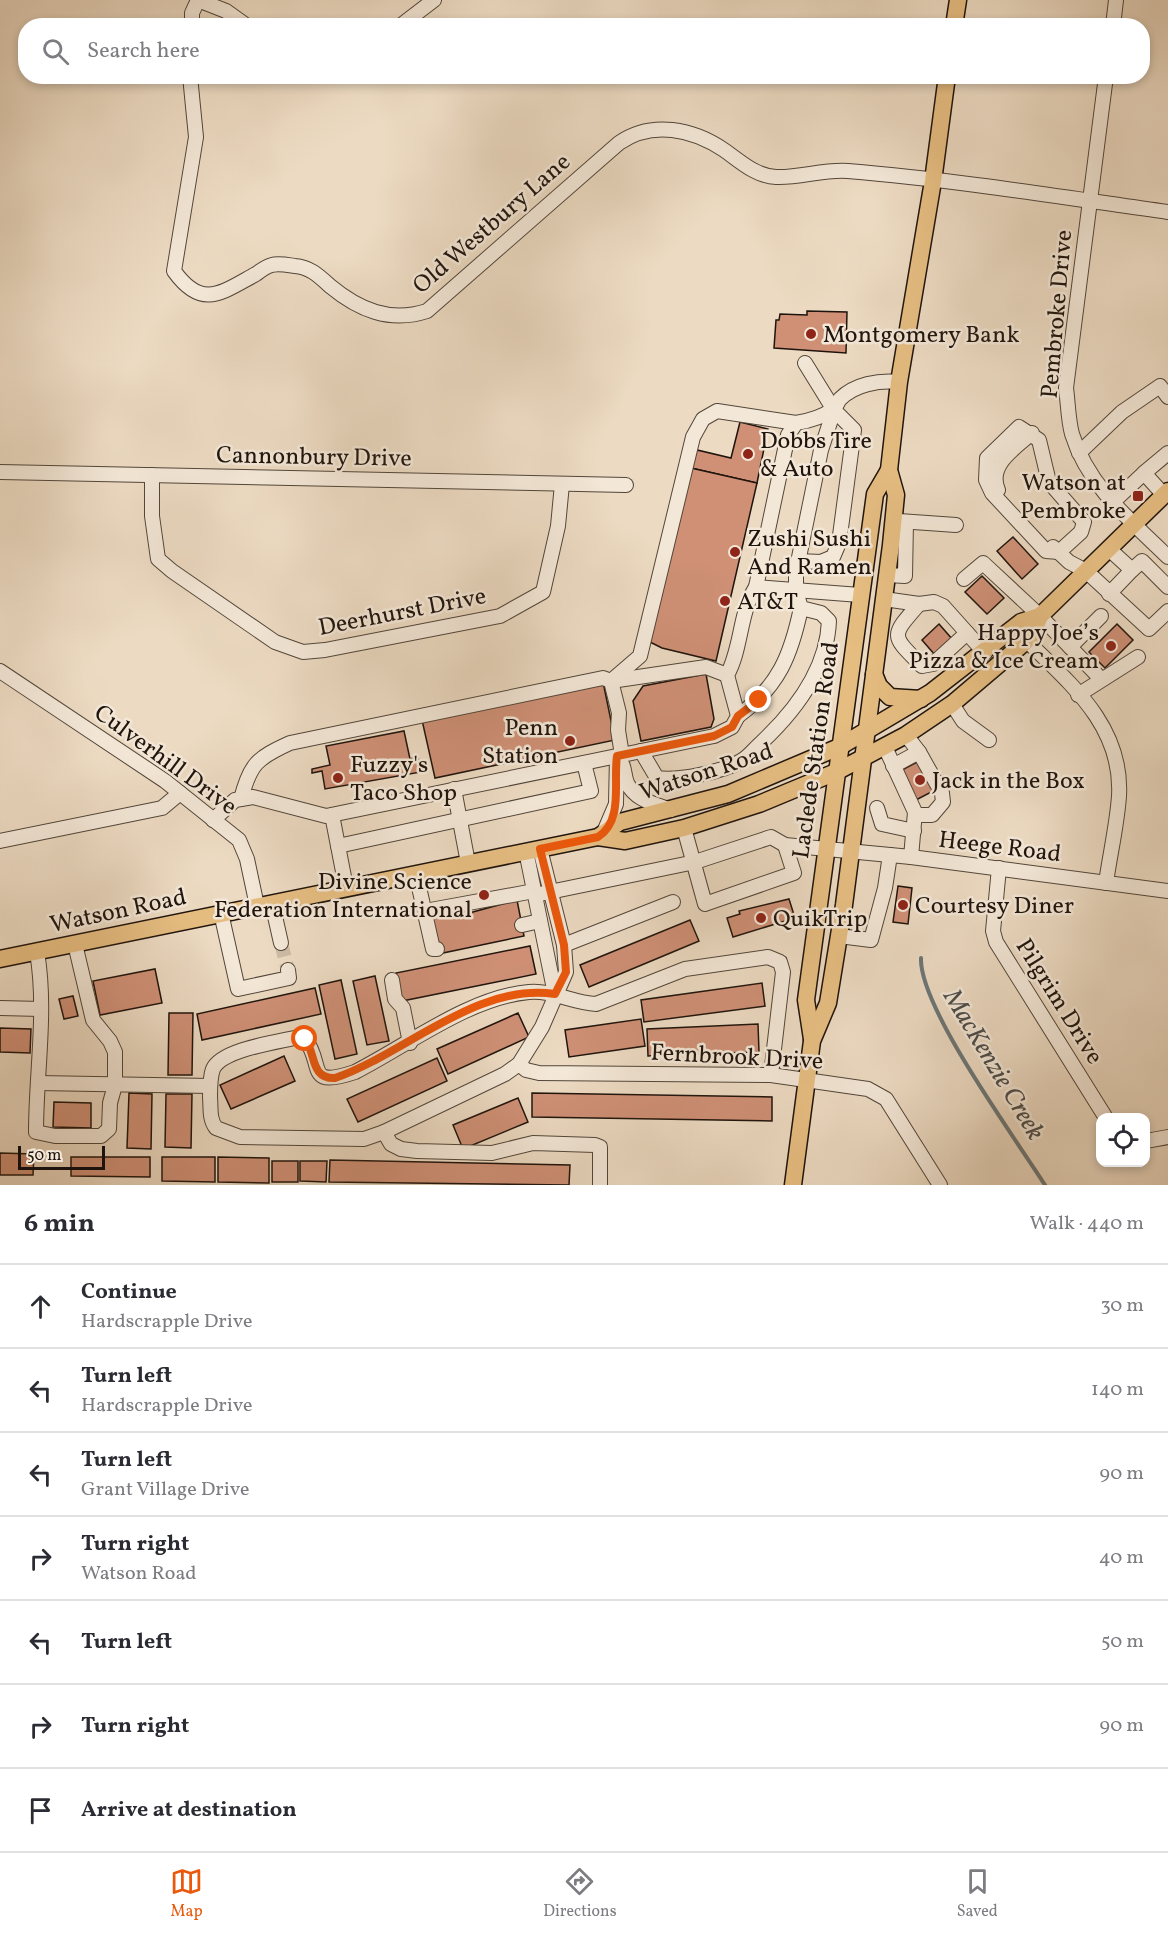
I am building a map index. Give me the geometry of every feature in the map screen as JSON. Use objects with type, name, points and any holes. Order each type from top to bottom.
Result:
[{"type":"main road","points":[[955,18],[958,0]]},
{"type":"main road","name":"Laclede Station Road","points":[[793,1185],[812,1041],[828,1003],[839,936],[887,575],[900,521],[889,470],[899,382],[933,181],[946,84]]},
{"type":"main road","name":"Laclede Station Road","points":[[812,1041],[806,1000],[839,747],[875,494],[889,470]]},
{"type":"main road","name":"Watson Road","points":[[601,835],[625,841],[684,828],[759,804],[836,772],[906,735],[952,704],[1027,641],[1040,616],[1165,498]]},
{"type":"main road","name":"Watson Road","points":[[0,959],[601,835],[620,822],[671,810],[769,778],[839,747],[922,699],[1021,622],[1040,616]]},
{"type":"main road","points":[[874,674],[879,686],[890,697],[922,699]]},
{"type":"street","points":[[192,18],[198,0],[226,11],[236,18]]},
{"type":"street","points":[[410,18],[434,0]]},
{"type":"street","points":[[1114,18],[1116,0]]},
{"type":"street","name":"Old Westbury Lane","points":[[191,84],[196,137],[174,271],[187,289],[203,294],[217,294],[272,265],[299,266],[312,270],[339,293],[371,312],[400,317],[427,311],[619,143],[630,135],[655,129],[679,129],[697,136],[725,150],[744,166],[776,177],[845,171],[1168,212]]},
{"type":"street","name":"Pembroke Drive","points":[[1105,84],[1066,388],[1071,432],[1091,475],[1112,503],[1168,556]]},
{"type":"street","points":[[798,561],[821,562],[833,557],[839,543],[854,430],[834,410],[805,363]]},
{"type":"street","points":[[213,820],[235,800],[253,797],[326,816],[332,815],[714,736],[732,727],[738,716],[759,700],[787,662],[801,608],[796,591],[798,561],[821,450],[834,410],[841,398],[858,388],[879,380],[899,382]]},
{"type":"street","points":[[1079,453],[1122,412],[1160,386],[1168,397]]},
{"type":"street","points":[[611,681],[640,656],[693,437],[703,419],[717,411],[796,423],[812,420],[834,410]]},
{"type":"street","points":[[738,716],[727,675],[735,660],[749,598],[756,587],[788,435],[796,423]]},
{"type":"street","points":[[1059,552],[1081,532],[1084,522],[1049,482],[1039,440],[1032,433],[1019,427],[987,458],[986,480],[992,493],[1046,551],[1059,552],[1086,571],[1149,629],[1168,610]]},
{"type":"street","points":[[1112,503],[1168,453]]},
{"type":"street","name":"Cannonbury Drive","points":[[0,472],[626,485]]},
{"type":"street","points":[[1144,473],[1165,498]]},
{"type":"street","name":"Deerhurst Drive","points":[[152,476],[152,516],[158,559],[275,642],[303,652],[325,650],[500,616],[543,592],[558,526],[562,484]]},
{"type":"street","points":[[900,521],[956,525]]},
{"type":"street","points":[[1109,549],[1132,570]]},
{"type":"street","points":[[1109,594],[1142,561],[1168,586]]},
{"type":"street","points":[[964,579],[983,563],[1040,616],[1101,679]]},
{"type":"street","points":[[756,587],[860,595]]},
{"type":"street","points":[[884,599],[919,604],[934,602],[943,606],[984,653]]},
{"type":"street","points":[[919,604],[899,624],[897,635],[899,643],[922,666],[933,664],[967,633]]},
{"type":"street","points":[[641,751],[657,778],[672,780],[742,760],[787,719],[806,692],[819,663],[829,635],[830,621],[821,613],[801,608]]},
{"type":"street","points":[[1070,647],[1101,616]]},
{"type":"street","points":[[1027,641],[1078,695],[1105,727],[1112,741],[1119,797],[1106,883]]},
{"type":"street","points":[[1078,695],[1138,657]]},
{"type":"street","name":"Culverhill Drive","points":[[0,658],[5,674],[180,793],[243,846],[264,905],[281,943]]},
{"type":"street","points":[[241,799],[246,777],[263,755],[290,743],[603,678],[611,681],[706,667],[727,675]]},
{"type":"street","points":[[601,835],[616,804],[620,756],[618,730],[620,713],[611,681]]},
{"type":"street","points":[[952,704],[963,721],[989,740]]},
{"type":"street","points":[[906,735],[942,793],[943,802],[932,815],[915,815]]},
{"type":"street","points":[[885,747],[915,815],[911,857]]},
{"type":"street","points":[[893,766],[919,753]]},
{"type":"street","points":[[620,756],[626,770],[626,782],[637,796],[671,810]]},
{"type":"street","points":[[338,846],[591,791],[584,763]]},
{"type":"street","points":[[454,789],[468,863]]},
{"type":"street","points":[[0,841],[162,808],[180,793]]},
{"type":"street","points":[[877,808],[882,824],[914,831]]},
{"type":"street","points":[[332,815],[346,887]]},
{"type":"street","points":[[684,828],[705,904],[794,873],[785,845]]},
{"type":"street","name":"Heege Road","points":[[425,911],[550,892],[695,862],[771,837],[785,845],[826,847],[911,857],[1168,891]]},
{"type":"street","points":[[533,850],[550,892],[564,945],[566,972],[555,994],[542,1027],[519,1064],[505,1074],[384,1132],[364,1139],[240,1137],[216,1128],[211,1118],[210,1086],[213,1069],[219,1061],[264,1045],[305,1039],[318,1072],[328,1079],[355,1071],[410,1043],[456,1015],[488,1001],[528,992],[555,994],[582,1003],[596,1004],[685,969],[768,957],[780,962],[783,972],[771,1075]]},
{"type":"street","points":[[533,850],[534,893],[555,994]]},
{"type":"street","points":[[839,936],[871,940],[885,888],[890,855]]},
{"type":"street","name":"Pilgrim Drive","points":[[999,868],[993,931],[996,942],[1103,1113]]},
{"type":"street","points":[[416,874],[433,949],[437,949]]},
{"type":"street","points":[[564,945],[673,902]]},
{"type":"street","points":[[221,913],[238,989],[289,978],[288,970]]},
{"type":"street","points":[[522,925],[540,921]]},
{"type":"street","points":[[37,952],[41,974],[41,1009],[36,1132],[66,1136],[105,1135],[109,1129],[110,1103],[115,1085],[115,1052],[110,1041],[93,1020],[75,944]]},
{"type":"street","points":[[392,980],[395,999],[403,1008],[410,1043]]},
{"type":"street","points":[[0,1008],[41,1009]]},
{"type":"street","name":"Fernbrook Drive","points":[[519,1064],[526,1070],[539,1073],[771,1075],[868,1089],[886,1099],[940,1185]]},
{"type":"street","points":[[38,1083],[210,1086]]},
{"type":"street","points":[[384,1132],[391,1144],[417,1151],[492,1153],[532,1143],[595,1145],[600,1147],[601,1152],[600,1185]]},
{"type":"building","name":"Montgomery Bank","points":[[807,311],[847,312],[846,353],[774,348],[776,320],[779,320],[780,314],[807,315]]},
{"type":"building","name":"Dobbs Tire & Auto","points":[[740,422],[768,429],[757,483],[691,468],[697,450],[731,458]]},
{"type":"building","points":[[691,468],[757,483],[716,661],[662,648],[650,642]]},
{"type":"building","points":[[1013,537],[1038,564],[1022,579],[997,551]]},
{"type":"building","points":[[982,576],[1004,598],[987,614],[965,592]]},
{"type":"building","points":[[939,624],[953,640],[935,655],[922,640]]},
{"type":"building","name":"Happy Joe’s Pizza & Ice Cream","points":[[1117,624],[1133,640],[1105,668],[1089,652]]},
{"type":"building","points":[[706,674],[714,719],[711,727],[641,741],[633,701],[643,686]]},
{"type":"building","points":[[603,682],[615,740],[435,778],[422,720]]},
{"type":"building","points":[[404,731],[410,759],[418,757],[421,772],[325,789],[322,771],[312,773],[312,769],[330,765],[326,746]]},
{"type":"building","name":"Jack in the Box","points":[[923,759],[939,788],[916,800],[900,771]]},
{"type":"building","name":"Courtesy Diner","points":[[898,886],[912,888],[908,924],[893,922]]},
{"type":"building","name":"QuikTrip","points":[[789,899],[795,918],[733,937],[727,918],[740,914],[739,911]]},
{"type":"building","points":[[517,900],[524,936],[438,954],[431,918],[468,910],[469,913]]},
{"type":"building","points":[[690,920],[699,941],[589,987],[580,965]]},
{"type":"building","points":[[530,946],[536,974],[402,1001],[396,973]]},
{"type":"building","points":[[155,969],[162,1003],[100,1015],[93,981]]},
{"type":"building","points":[[375,976],[389,1041],[367,1045],[353,981]]},
{"type":"building","points":[[341,980],[357,1054],[335,1059],[319,985]]},
{"type":"building","points":[[762,983],[765,1006],[644,1022],[641,1000]]},
{"type":"building","points":[[315,988],[321,1014],[202,1040],[197,1014]]},
{"type":"building","points":[[73,996],[78,1016],[64,1019],[59,999]]},
{"type":"building","points":[[169,1013],[193,1013],[192,1075],[168,1075]]},
{"type":"building","points":[[518,1013],[529,1037],[448,1074],[437,1049]]},
{"type":"building","points":[[641,1019],[645,1046],[569,1057],[565,1030]]},
{"type":"building","points":[[758,1024],[759,1052],[648,1056],[647,1029]]},
{"type":"building","points":[[0,1028],[31,1029],[30,1053],[0,1052]]},
{"type":"building","points":[[284,1056],[295,1081],[231,1109],[220,1085]]},
{"type":"building","points":[[437,1058],[447,1081],[358,1122],[347,1099]]},
{"type":"building","points":[[129,1093],[152,1094],[151,1149],[127,1148]]},
{"type":"building","points":[[532,1093],[772,1097],[772,1121],[532,1117]]},
{"type":"building","points":[[166,1094],[192,1094],[191,1148],[165,1147]]},
{"type":"building","points":[[518,1098],[528,1122],[463,1149],[453,1125]]},
{"type":"building","points":[[54,1102],[91,1103],[91,1128],[53,1127]]},
{"type":"building","points":[[0,1153],[34,1154],[33,1175],[0,1175]]},
{"type":"building","points":[[71,1157],[150,1157],[150,1177],[71,1176]]},
{"type":"building","points":[[162,1157],[215,1157],[215,1182],[162,1181]]},
{"type":"building","points":[[218,1157],[269,1158],[269,1183],[218,1182]]},
{"type":"building","points":[[330,1160],[570,1165],[569,1185],[329,1182]]},
{"type":"building","points":[[272,1161],[298,1161],[298,1182],[272,1182]]},
{"type":"building","points":[[300,1161],[327,1161],[326,1182],[300,1181]]},
{"type":"waterway","name":"MacKenzie Creek","points":[[921,958],[925,980],[935,1008],[971,1073],[1045,1185]]},
{"type":"tunnel","points":[[281,943],[288,970]]},
{"type":"place","name":"Montgomery Bank","points":[[811,334]]},
{"type":"place","name":"Dobbs Tire & Auto","points":[[748,454]]},
{"type":"place","name":"Watson at Pembroke","points":[[1138,496]]},
{"type":"place","name":"Zushi Sushi And Ramen","points":[[735,552]]},
{"type":"place","name":"AT&T","points":[[725,601]]},
{"type":"place","name":"Happy Joe’s Pizza & Ice Cream","points":[[1111,646]]},
{"type":"place","name":"Penn Station","points":[[570,741]]},
{"type":"place","name":"Fuzzy's Taco Shop","points":[[338,778]]},
{"type":"place","name":"Jack in the Box","points":[[920,780]]},
{"type":"place","name":"Divine Science Federation International","points":[[484,895]]},
{"type":"place","name":"Courtesy Diner","points":[[903,905]]},
{"type":"place","name":"QuikTrip","points":[[761,918]]},
{"type":"route","points":[[305,1039],[318,1072],[328,1079],[335,1078],[386,1056],[447,1020],[488,1001],[528,992],[555,994],[566,972],[564,945],[540,849],[598,837],[604,832],[616,804],[617,756],[672,747],[714,736],[732,727],[738,716],[759,700]]}]
